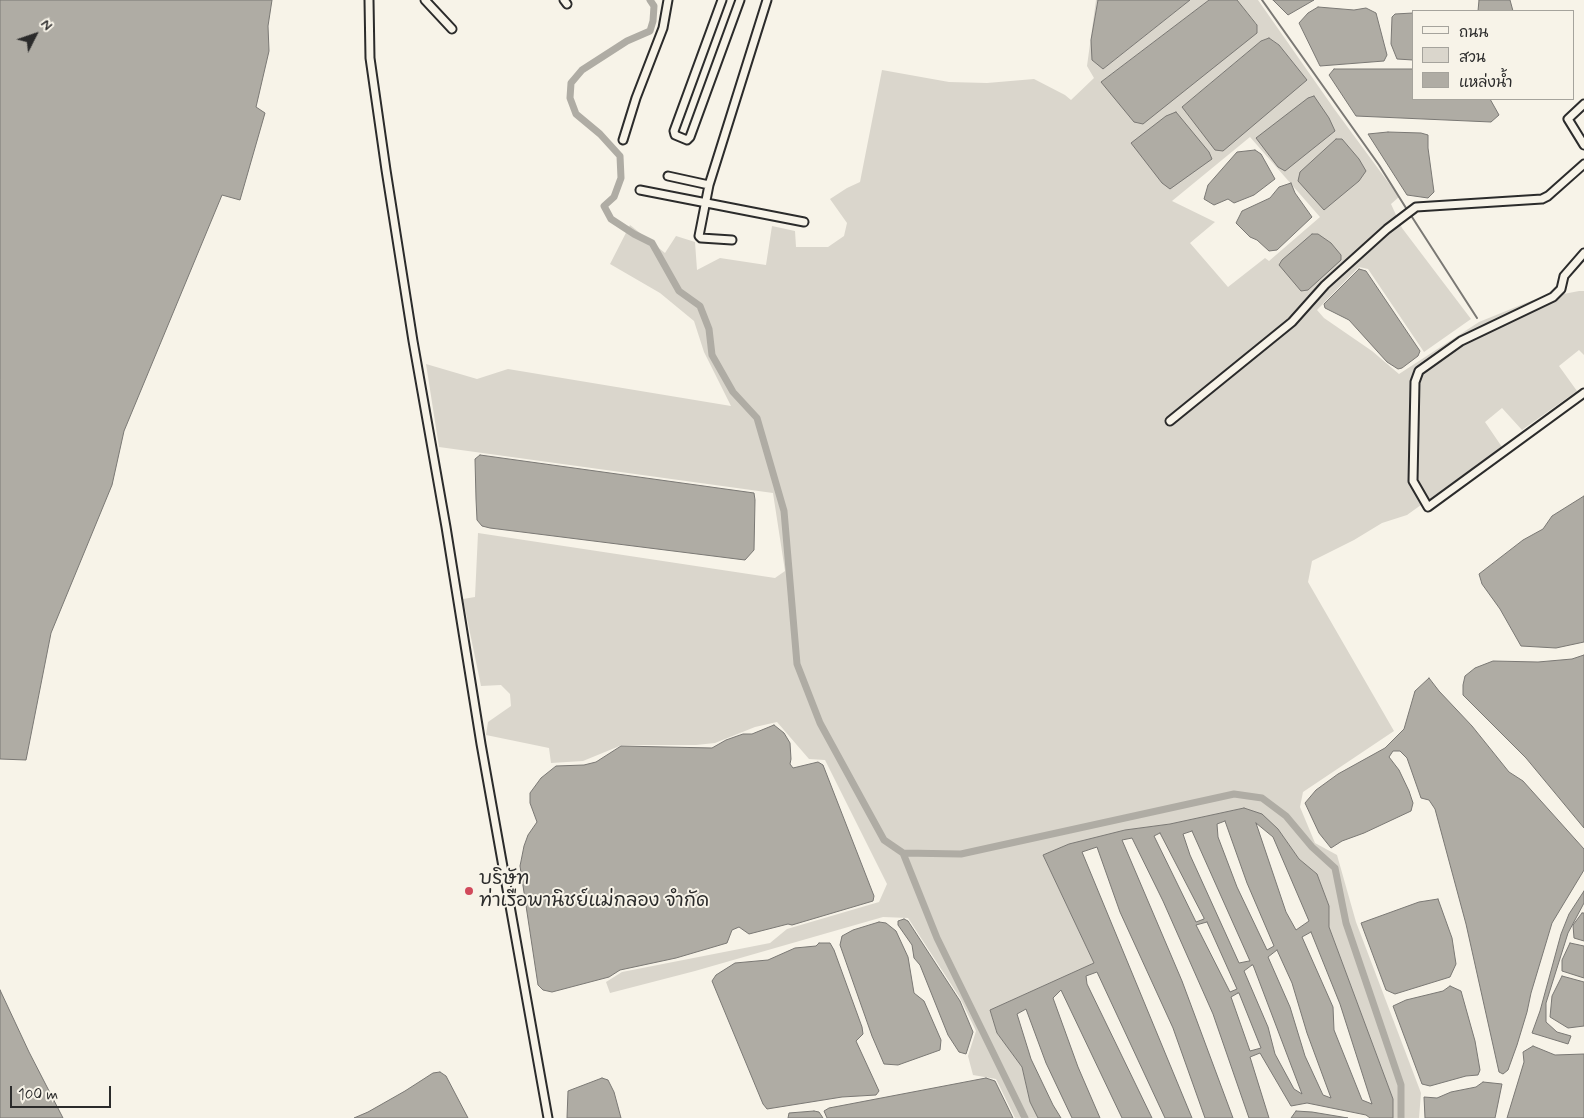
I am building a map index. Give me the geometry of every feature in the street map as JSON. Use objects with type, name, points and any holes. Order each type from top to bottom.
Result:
[{"type":"street","points":[[369,0],[370,58],[387,180],[413,341],[445,518],[481,744],[548,1118]]},
{"type":"street","points":[[425,0],[452,28]]},
{"type":"street","points":[[623,140],[636,98],[663,28],[668,0]]},
{"type":"street","points":[[722,0],[674,131],[675,135],[687,140],[690,137],[740,0]]},
{"type":"street","points":[[732,240],[701,238],[698,236],[709,185],[767,0]]},
{"type":"street","points":[[1584,104],[1568,119],[1584,145]]},
{"type":"street","points":[[1170,421],[1292,322],[1325,285],[1387,229],[1416,207],[1542,200],[1584,164]]},
{"type":"street","points":[[668,176],[709,185]]},
{"type":"street","points":[[640,190],[804,222]]},
{"type":"street","points":[[1584,253],[1564,276],[1561,290],[1552,297],[1461,341],[1419,371],[1415,382],[1413,481],[1428,507],[1584,393]]},
{"type":"green space","points":[[1096,0],[1098,0],[1091,40],[1103,69],[1190,0],[1209,0],[1101,82],[1257,24],[1237,0],[1258,0],[1399,197],[1391,204],[1402,228],[1471,319],[1424,352],[1368,269],[1359,267],[1317,310],[1324,318],[1372,351],[1399,374],[1479,322],[1533,300],[1584,291],[1584,355],[1579,350],[1559,366],[1577,391],[1522,430],[1502,408],[1485,422],[1502,447],[1407,515],[1382,523],[1354,540],[1312,561],[1308,582],[1394,731],[1303,792],[1300,807],[1315,843],[1337,855],[1356,922],[1421,1093],[1419,1118],[1393,1118],[1393,1099],[1329,927],[1329,906],[1317,874],[1299,859],[1278,829],[1244,808],[1170,824],[1125,830],[1069,844],[1043,855],[1094,963],[990,1010],[997,1033],[1022,1067],[1030,1102],[1038,1118],[1015,1118],[996,1079],[973,1075],[968,1056],[976,1031],[960,998],[908,918],[883,917],[695,971],[610,993],[606,982],[622,972],[770,943],[787,929],[879,902],[887,884],[825,760],[809,759],[777,722],[755,727],[715,743],[696,745],[622,745],[583,761],[551,763],[549,748],[486,735],[488,722],[511,706],[510,694],[501,685],[481,686],[463,599],[475,597],[478,533],[775,578],[785,571],[773,493],[439,447],[426,364],[477,379],[508,369],[731,406],[704,352],[694,321],[660,293],[610,264],[630,225],[665,253],[676,236],[695,242],[697,270],[720,258],[766,265],[772,226],[795,231],[796,247],[828,247],[844,236],[847,223],[830,199],[860,182],[882,70],[949,82],[987,83],[1034,79],[1071,100],[1094,78],[1087,66]],"holes":[[[1269,38],[1279,45],[1306,80],[1182,107],[1261,41]],[[1250,137],[1320,217],[1269,261],[1265,258],[1228,287],[1190,243],[1215,222],[1172,201]]]},
{"type":"water","points":[[0,0],[272,0],[268,26],[269,51],[256,107],[265,113],[240,200],[222,195],[124,431],[112,485],[51,633],[26,760],[0,759]]},
{"type":"water","points":[[1098,0],[1190,0],[1103,69],[1092,60],[1091,40]]},
{"type":"water","points":[[1209,0],[1237,0],[1257,25],[1257,33],[1143,124],[1134,122],[1101,82]]},
{"type":"water","points":[[1273,0],[1314,0],[1288,15]]},
{"type":"water","points":[[1479,0],[1510,0],[1513,10],[1478,10]]},
{"type":"water","points":[[1318,7],[1354,10],[1366,8],[1376,13],[1387,55],[1384,61],[1320,66],[1299,23],[1308,13]]},
{"type":"water","points":[[1412,13],[1412,60],[1397,59],[1391,44],[1392,17],[1395,14]]},
{"type":"water","points":[[1269,38],[1279,45],[1307,80],[1223,151],[1215,150],[1182,107],[1261,41]]},
{"type":"water","points":[[1334,69],[1412,69],[1412,100],[1491,100],[1499,115],[1491,122],[1356,116],[1329,75]]},
{"type":"water","points":[[1314,96],[1329,118],[1335,131],[1285,171],[1278,167],[1256,138],[1308,98]]},
{"type":"water","points":[[1176,112],[1209,152],[1212,159],[1170,189],[1162,183],[1131,143],[1166,116]]},
{"type":"water","points":[[1388,132],[1428,135],[1434,192],[1428,198],[1407,195],[1368,134]]},
{"type":"water","points":[[1336,139],[1342,139],[1359,159],[1366,171],[1359,181],[1324,210],[1298,181],[1300,172]]},
{"type":"water","points":[[1255,150],[1261,154],[1275,179],[1254,195],[1234,203],[1228,199],[1214,205],[1204,199],[1208,185],[1237,152]]},
{"type":"water","points":[[1291,183],[1295,193],[1312,217],[1277,250],[1269,251],[1257,240],[1250,237],[1236,223],[1242,211],[1270,198],[1279,187]]},
{"type":"water","points":[[1312,234],[1318,234],[1331,243],[1341,255],[1341,260],[1308,290],[1301,291],[1279,265],[1282,260]]},
{"type":"water","points":[[1359,269],[1366,271],[1420,351],[1418,356],[1402,368],[1398,369],[1387,362],[1349,320],[1325,308],[1324,304]]},
{"type":"water","points":[[480,455],[754,493],[754,550],[745,560],[482,526],[477,520],[476,499],[475,459]]},
{"type":"water","points":[[1584,496],[1584,642],[1556,648],[1521,646],[1500,609],[1482,584],[1479,574],[1523,540],[1543,529],[1552,516]]},
{"type":"water","points":[[1584,655],[1584,828],[1526,758],[1463,695],[1463,685],[1465,676],[1475,668],[1493,661],[1538,662],[1572,659]]},
{"type":"water","points":[[1429,678],[1472,726],[1509,772],[1523,781],[1584,849],[1584,870],[1552,923],[1517,1045],[1508,1070],[1503,1074],[1499,1072],[1466,924],[1435,809],[1429,800],[1421,798],[1407,758],[1400,751],[1393,751],[1389,757],[1399,770],[1409,791],[1413,803],[1411,811],[1342,841],[1331,848],[1319,833],[1305,803],[1316,790],[1338,774],[1385,748],[1404,729],[1415,691]]},
{"type":"water","points":[[774,725],[784,733],[790,743],[790,764],[793,768],[818,762],[823,765],[874,896],[873,901],[792,925],[788,924],[749,934],[739,927],[732,930],[727,943],[676,958],[620,970],[609,977],[552,992],[543,990],[538,985],[520,866],[528,835],[537,822],[530,803],[530,793],[541,778],[556,766],[584,765],[596,762],[621,746],[712,748],[726,740],[743,734],[752,734]]},
{"type":"water","points":[[1244,808],[1262,814],[1278,829],[1299,859],[1317,874],[1329,906],[1329,927],[1393,1099],[1393,1118],[1370,1118],[1366,1115],[1307,1103],[1291,1106],[1260,1053],[1250,1057],[1269,1118],[1249,1118],[1213,1014],[1163,901],[1132,838],[1122,840],[1182,981],[1233,1118],[1205,1118],[1173,1028],[1120,912],[1097,847],[1082,852],[1192,1118],[1165,1118],[1097,972],[1086,976],[1087,984],[1152,1118],[1122,1118],[1061,990],[1053,998],[1078,1067],[1100,1118],[1072,1118],[1046,1063],[1026,1009],[1017,1014],[1031,1059],[1061,1118],[1038,1118],[1030,1102],[1022,1067],[997,1033],[990,1010],[1094,963],[1043,855],[1069,844],[1125,830],[1170,824]],"holes":[[[1225,821],[1247,883],[1274,946],[1267,950],[1237,887],[1218,837],[1217,824]],[[1256,823],[1273,837],[1309,921],[1296,930],[1286,912]],[[1192,831],[1250,961],[1239,963],[1190,855],[1183,834]],[[1160,833],[1204,918],[1196,922],[1154,836]],[[1207,922],[1237,989],[1230,992],[1196,925]],[[1311,932],[1340,1004],[1372,1104],[1362,1100],[1334,1030],[1333,1007],[1302,937]],[[1277,950],[1292,983],[1307,1033],[1331,1098],[1323,1095],[1305,1056],[1290,1007],[1268,957]],[[1252,965],[1302,1094],[1294,1089],[1275,1054],[1268,1027],[1244,971]],[[1238,993],[1261,1048],[1250,1051],[1231,997]]]},
{"type":"water","points":[[1584,891],[1584,903],[1568,933],[1546,1003],[1546,1022],[1557,1032],[1571,1036],[1568,1044],[1532,1033],[1561,934],[1569,914]]},
{"type":"water","points":[[1438,899],[1452,938],[1456,964],[1450,977],[1395,994],[1386,990],[1361,923],[1419,902]]},
{"type":"water","points":[[1584,913],[1584,941],[1574,938],[1573,925]]},
{"type":"water","points":[[904,919],[908,921],[960,1001],[973,1032],[966,1054],[959,1052],[948,1035],[920,965],[914,958],[912,945],[898,925],[898,921]]},
{"type":"water","points":[[879,922],[886,923],[896,931],[908,957],[914,993],[924,1001],[941,1040],[940,1050],[898,1065],[884,1064],[872,1036],[840,945],[842,936],[853,930]]},
{"type":"water","points":[[819,943],[830,943],[834,950],[862,1027],[863,1034],[856,1041],[879,1091],[876,1095],[842,1097],[767,1109],[763,1104],[712,981],[716,975],[735,963],[768,960],[795,948],[816,946]]},
{"type":"water","points":[[1570,943],[1584,946],[1584,978],[1562,971],[1562,960]]},
{"type":"water","points":[[1562,976],[1584,982],[1584,1026],[1568,1028],[1550,1017],[1552,996]]},
{"type":"water","points":[[1450,986],[1461,991],[1475,1041],[1480,1070],[1478,1075],[1466,1076],[1430,1086],[1422,1084],[1393,1006],[1406,1000],[1443,991]]},
{"type":"water","points":[[0,990],[29,1052],[63,1118],[0,1118]]},
{"type":"water","points":[[1533,1046],[1555,1055],[1584,1054],[1584,1118],[1507,1118],[1524,1062],[1523,1052]]},
{"type":"water","points":[[440,1072],[446,1076],[468,1118],[354,1118],[405,1091],[433,1073]]},
{"type":"water","points":[[602,1078],[608,1080],[614,1092],[621,1118],[567,1118],[568,1091]]},
{"type":"water","points":[[986,1078],[995,1081],[1013,1118],[827,1118],[824,1111],[829,1108]]},
{"type":"water","points":[[1483,1082],[1502,1084],[1495,1118],[1425,1118],[1424,1097],[1437,1098],[1451,1092],[1476,1087]]},
{"type":"water","points":[[1296,1111],[1312,1112],[1348,1118],[1291,1118]]},
{"type":"water","points":[[819,1112],[823,1118],[788,1118],[789,1113]]},
{"type":"waterway","points":[[650,0],[654,6],[650,31],[627,41],[582,70],[571,83],[570,98],[576,114],[600,134],[620,156],[621,178],[614,197],[604,206],[611,219],[652,243],[679,291],[700,306],[709,329],[712,355],[733,392],[757,418],[784,511],[797,664],[820,723],[884,840],[903,853],[961,854],[1234,794],[1262,798],[1286,816],[1312,847],[1335,868],[1346,923],[1401,1085],[1401,1118]]},
{"type":"waterway","points":[[1262,0],[1379,165],[1406,208]]},
{"type":"waterway","points":[[1412,217],[1477,318]]},
{"type":"waterway","points":[[903,853],[937,938],[1025,1118]]},
{"type":"place","name":"บริษัท ท่าเรือพานิชย์แม่กลอง จำกัด","points":[[469,891]]}]
